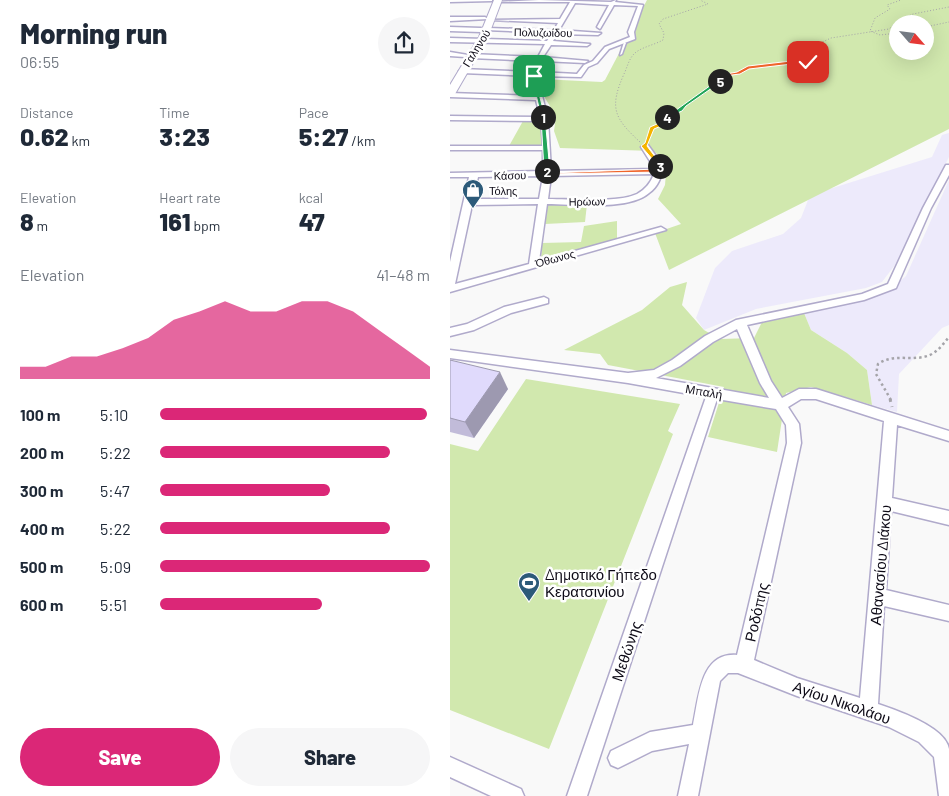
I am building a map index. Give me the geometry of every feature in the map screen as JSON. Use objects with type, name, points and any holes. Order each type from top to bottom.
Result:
[{"type":"street","points":[[450,1],[573,1],[641,5],[632,32],[632,38],[625,43],[607,48],[595,62],[586,66],[578,76],[534,76],[462,71]]},
{"type":"street","name":"Γαληνού","points":[[450,81],[478,41],[489,20],[494,1]]},
{"type":"street","points":[[526,20],[546,1]]},
{"type":"street","points":[[534,264],[547,174],[547,148],[544,119],[534,76],[540,58],[573,1]]},
{"type":"street","name":"Πολυζωίδου","points":[[450,29],[556,32],[599,30],[613,2]]},
{"type":"street","points":[[450,19],[562,21]]},
{"type":"street","points":[[450,40],[587,44]]},
{"type":"street","points":[[450,54],[585,61]]},
{"type":"street","name":"Γαληνού","points":[[450,95],[468,56]]},
{"type":"street","points":[[450,95],[540,98]]},
{"type":"street","points":[[450,118],[544,119]]},
{"type":"street","points":[[644,146],[658,163],[659,171]]},
{"type":"street","points":[[450,148],[547,148]]},
{"type":"street","points":[[628,378],[656,374],[676,364],[710,339],[740,323],[864,297],[888,289],[895,282],[927,208],[949,167]]},
{"type":"street","name":"Κάσου","points":[[450,176],[659,171]]},
{"type":"street","name":"Ηρώων","points":[[469,202],[618,201],[635,198],[654,186],[659,171]]},
{"type":"street","points":[[450,284],[474,175]]},
{"type":"street","name":"Όθωνος","points":[[450,289],[661,230]]},
{"type":"street","points":[[450,332],[470,327],[508,310],[544,301]]},
{"type":"street","name":"Ροδόπης","points":[[740,323],[766,383],[794,430],[794,443],[744,665]]},
{"type":"street","name":"Μπαλή","points":[[450,354],[628,378],[780,405]]},
{"type":"street","name":"Μεθώνης","points":[[577,796],[713,393]]},
{"type":"street","points":[[780,405],[799,394],[807,393],[949,436]]},
{"type":"street","name":"Αθανασίου Διάκου","points":[[868,710],[891,419]]},
{"type":"street","points":[[885,504],[949,518]]},
{"type":"street","points":[[876,596],[949,613]]},
{"type":"street","points":[[688,796],[712,678],[719,666],[730,662],[744,665]]},
{"type":"street","name":"Αγίου Νικολάου","points":[[744,665],[797,687],[868,710],[919,731],[937,746],[944,756],[949,796]]},
{"type":"street","points":[[618,758],[650,742],[700,733]]},
{"type":"street","points":[[450,767],[514,796]]},
{"type":"lane","points":[[621,54],[625,43]]},
{"type":"path","points":[[700,0],[708,4],[663,19],[659,24],[664,32],[663,40],[636,52],[631,57],[618,87],[613,108],[619,123],[644,146],[647,144],[652,128],[659,125],[661,119],[694,101],[706,92],[706,88],[716,85],[722,76],[738,73],[748,68],[808,61],[828,68]]},
{"type":"path","points":[[870,31],[875,18],[890,9],[888,5],[901,0]]},
{"type":"path","points":[[808,61],[807,59],[816,44],[831,38],[889,29],[899,20],[913,14],[949,7]]},
{"type":"path","points":[[934,25],[949,22]]},
{"type":"path","points":[[870,31],[880,35],[889,34]]},
{"type":"path","points":[[891,419],[892,403],[878,378],[878,364],[885,359],[897,356],[928,356],[936,351],[949,337]]},
{"type":"shaded area","points":[[949,133],[949,157],[895,265],[882,282],[866,288],[756,309],[704,330],[696,318],[715,268],[732,251],[783,234],[801,218],[810,195],[932,157],[942,135]]},
{"type":"shaded area","points":[[949,180],[949,325],[942,328],[899,374],[897,412],[872,405],[867,370],[847,353],[811,330],[804,313],[886,293],[906,276]]},
{"type":"green space","points":[[647,0],[949,0],[949,129],[669,270],[655,233],[681,224],[658,199],[665,185],[667,161],[653,151],[560,148],[554,131],[556,116],[545,98],[540,79],[602,82],[605,80]]},
{"type":"green space","points":[[523,121],[541,122],[542,146],[509,146]]},
{"type":"green space","points":[[548,204],[587,204],[585,222],[545,224]]},
{"type":"green space","points":[[617,221],[617,239],[541,259],[542,243],[581,242],[584,226]]},
{"type":"green space","points":[[687,282],[682,305],[704,330],[720,339],[754,338],[762,322],[804,313],[811,330],[847,353],[867,370],[872,405],[811,387],[786,393],[777,452],[708,437],[724,387],[608,365],[600,354],[564,350],[642,310],[670,287]]},
{"type":"green space","name":"Δημοτικό Γήπεδο Κερατσινίου","points":[[526,379],[680,404],[668,431],[673,434],[549,749],[450,710],[450,444],[478,451]]},
{"type":"building","points":[[450,360],[500,372],[465,422],[450,418]]},
{"type":"place","name":"Τόλης","points":[[473,209]]},
{"type":"place","name":"Δημοτικό Γήπεδο Κερατσινίου","points":[[529,602]]},
{"type":"route","points":[[534,76],[544,119],[547,174],[659,171],[660,167],[656,159],[644,146],[649,140],[652,128],[659,125],[661,119],[694,101],[706,92],[706,88],[716,85],[722,76],[738,73],[748,68],[782,63],[808,62]]}]
